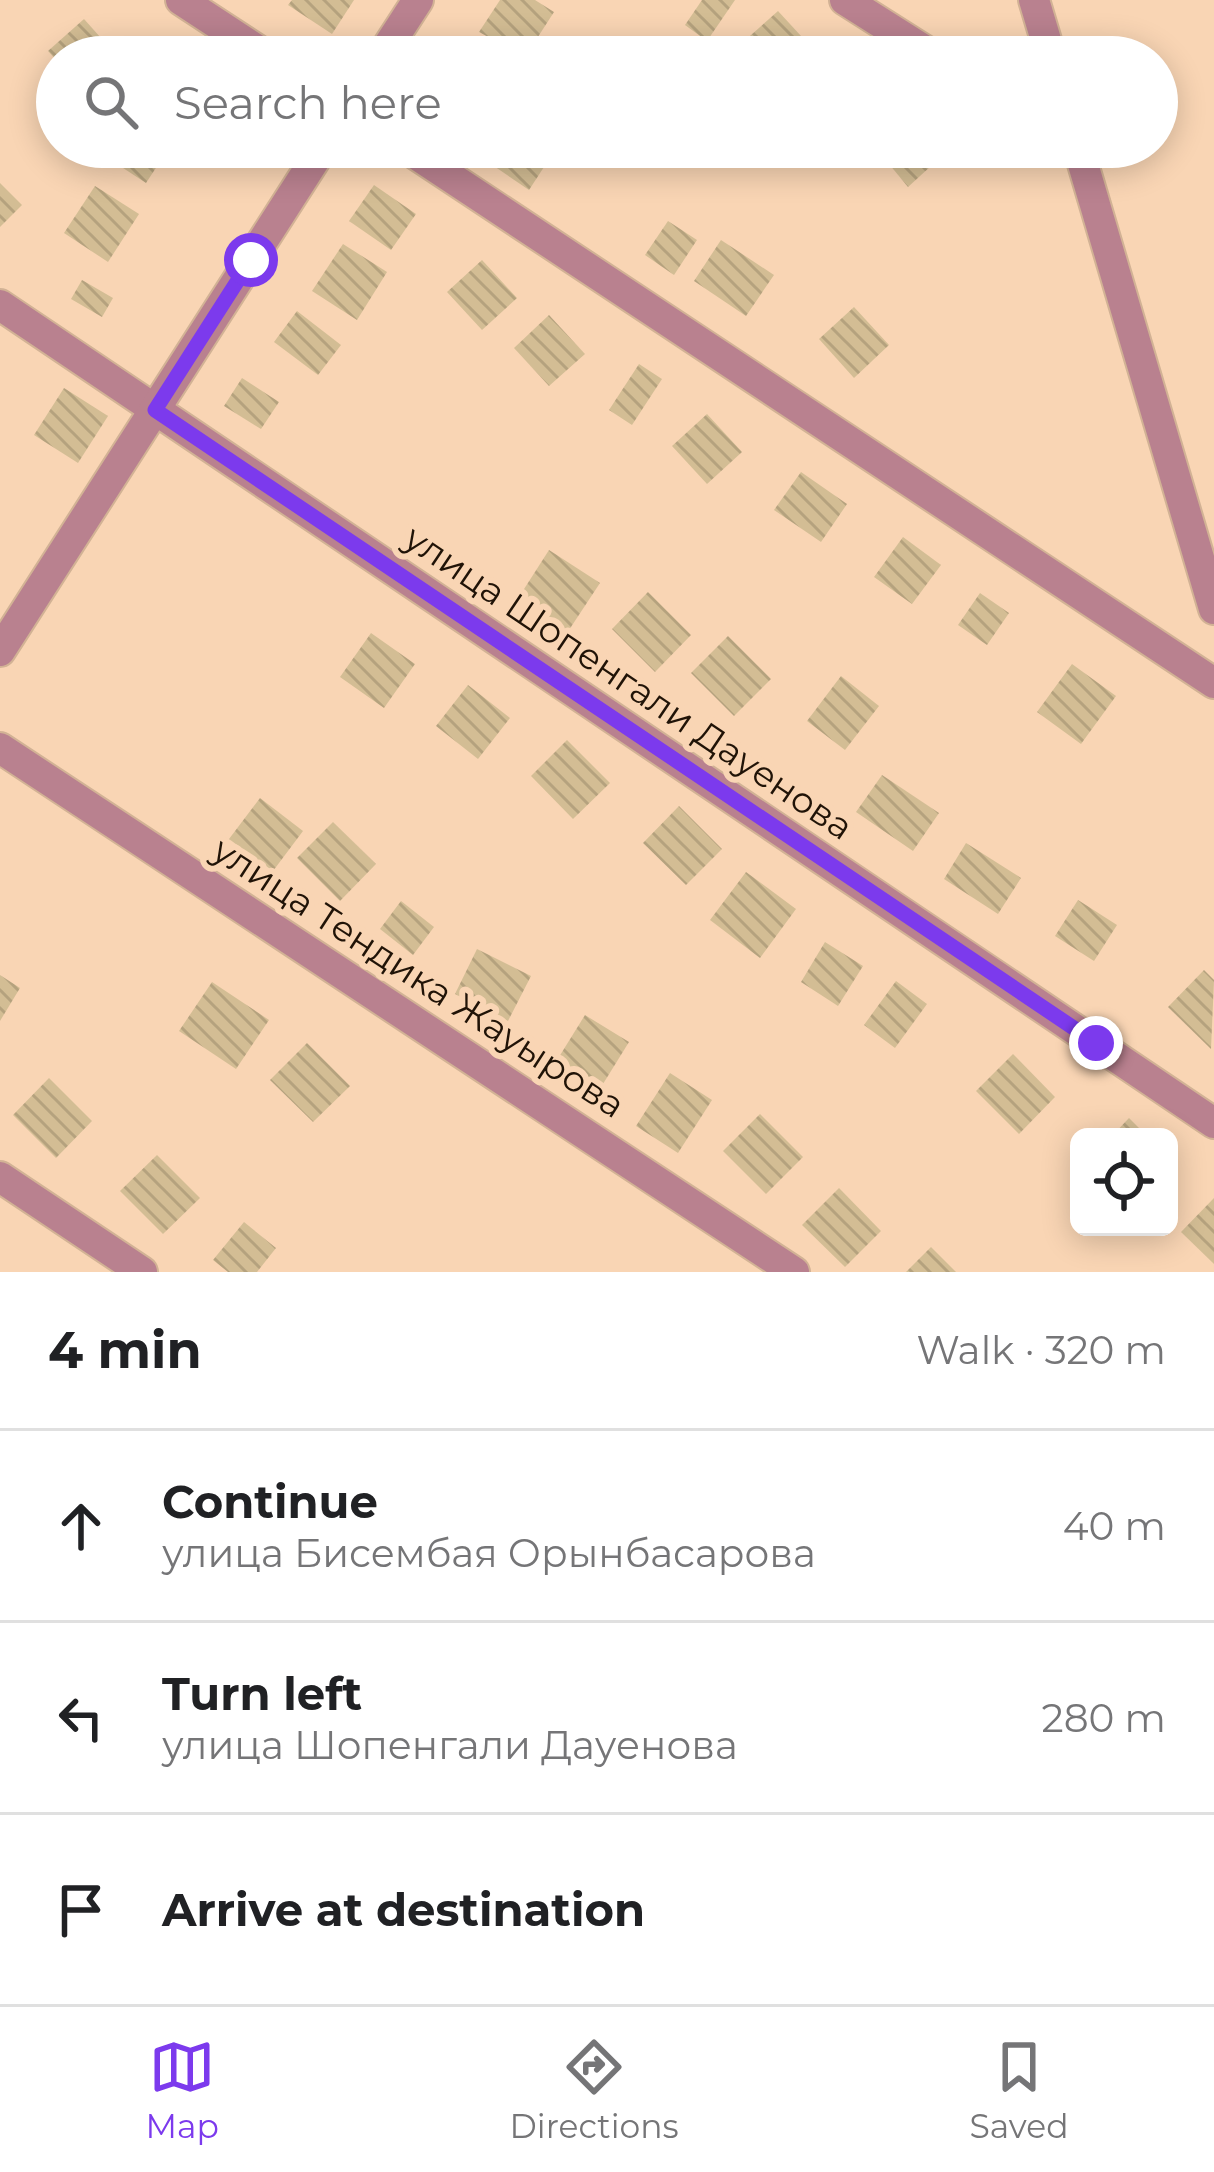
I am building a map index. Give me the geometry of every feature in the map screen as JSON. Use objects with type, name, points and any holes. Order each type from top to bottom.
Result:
[{"type":"street","points":[[181,0],[236,36]]},
{"type":"street","points":[[395,36],[418,0]]},
{"type":"street","points":[[845,0],[902,36]]},
{"type":"street","points":[[1034,0],[1045,36]]},
{"type":"street","points":[[0,651],[310,168]]},
{"type":"street","points":[[437,168],[1214,683]]},
{"type":"street","points":[[1084,168],[1214,609]]},
{"type":"street","name":"улица Шопенгали Дауенова","points":[[0,305],[1214,1123]]},
{"type":"street","name":"улица Тендика Жауырова","points":[[0,748],[794,1272]]},
{"type":"street","points":[[0,1177],[142,1272]]},
{"type":"building","points":[[292,0],[354,0],[332,34],[288,5]]},
{"type":"building","points":[[500,0],[535,0],[554,12],[539,36],[479,32]]},
{"type":"building","points":[[702,0],[735,0],[710,36],[700,36],[685,25]]},
{"type":"building","points":[[778,11],[801,36],[750,36]]},
{"type":"building","points":[[84,19],[99,36],[65,36]]},
{"type":"building","points":[[123,168],[156,168],[146,183]]},
{"type":"building","points":[[497,168],[543,168],[529,190]]},
{"type":"building","points":[[892,168],[929,168],[908,187]]},
{"type":"building","points":[[0,183],[22,205],[0,227]]},
{"type":"building","points":[[374,185],[416,214],[391,250],[349,221]]},
{"type":"building","points":[[95,186],[139,214],[108,262],[64,233]]},
{"type":"building","points":[[668,221],[697,240],[674,275],[645,255]]},
{"type":"building","points":[[721,240],[774,275],[746,316],[694,281]]},
{"type":"building","points":[[343,244],[387,272],[357,320],[312,291]]},
{"type":"building","points":[[482,260],[517,298],[482,330],[447,292]]},
{"type":"building","points":[[82,280],[113,298],[102,317],[71,299]]},
{"type":"building","points":[[854,307],[889,345],[854,378],[819,339]]},
{"type":"building","points":[[297,311],[341,345],[318,375],[274,342]]},
{"type":"building","points":[[549,315],[585,354],[549,386],[514,348]]},
{"type":"building","points":[[639,364],[662,379],[632,425],[609,410]]},
{"type":"building","points":[[242,378],[279,402],[261,429],[224,406]]},
{"type":"building","points":[[64,388],[108,416],[78,463],[34,435]]},
{"type":"building","points":[[707,414],[742,452],[707,484],[672,446]]},
{"type":"building","points":[[801,472],[847,504],[821,542],[774,510]]},
{"type":"building","points":[[903,537],[941,565],[912,604],[874,577]]},
{"type":"building","points":[[549,550],[600,583],[567,633],[517,600]]},
{"type":"building","points":[[648,592],[691,635],[655,672],[612,629]]},
{"type":"building","points":[[980,593],[1009,613],[987,645],[958,625]]},
{"type":"building","points":[[371,633],[415,664],[384,708],[340,677]]},
{"type":"building","points":[[728,636],[771,679],[734,716],[691,673]]},
{"type":"building","points":[[1072,664],[1116,696],[1081,744],[1037,712]]},
{"type":"building","points":[[841,676],[879,706],[845,750],[807,721]]},
{"type":"building","points":[[468,685],[510,718],[478,759],[436,726]]},
{"type":"building","points":[[567,740],[610,783],[573,819],[531,776]]},
{"type":"building","points":[[882,775],[939,813],[913,851],[856,812]]},
{"type":"building","points":[[260,798],[303,831],[273,871],[229,839]]},
{"type":"building","points":[[679,806],[722,849],[686,885],[643,843]]},
{"type":"building","points":[[333,822],[376,864],[340,901],[297,858]]},
{"type":"building","points":[[966,843],[1021,878],[998,914],[944,879]]},
{"type":"building","points":[[746,872],[796,909],[760,958],[710,920]]},
{"type":"building","points":[[1078,900],[1117,925],[1094,961],[1055,936]]},
{"type":"building","points":[[401,901],[434,927],[413,955],[380,929]]},
{"type":"building","points":[[825,942],[863,966],[838,1006],[801,982]]},
{"type":"building","points":[[477,949],[531,976],[508,1021],[455,994]]},
{"type":"building","points":[[1204,970],[1214,980],[1211,1049],[1168,1007]]},
{"type":"building","points":[[0,975],[20,988],[0,1021]]},
{"type":"building","points":[[896,981],[927,1004],[895,1048],[864,1025]]},
{"type":"building","points":[[212,982],[269,1020],[236,1069],[179,1031]]},
{"type":"building","points":[[585,1015],[629,1042],[598,1092],[554,1065]]},
{"type":"building","points":[[307,1043],[350,1086],[313,1122],[270,1080]]},
{"type":"building","points":[[1013,1054],[1055,1097],[1019,1134],[976,1091]]},
{"type":"building","points":[[670,1073],[712,1100],[678,1153],[636,1126]]},
{"type":"building","points":[[49,1078],[92,1121],[56,1158],[13,1115]]},
{"type":"building","points":[[760,1114],[803,1157],[766,1194],[723,1151]]},
{"type":"building","points":[[1129,1118],[1139,1128],[1120,1128]]},
{"type":"building","points":[[157,1155],[200,1198],[163,1234],[120,1191]]},
{"type":"building","points":[[839,1188],[881,1231],[845,1267],[802,1225]]},
{"type":"building","points":[[1214,1198],[1214,1264],[1181,1232]]},
{"type":"building","points":[[244,1222],[276,1248],[257,1272],[228,1272],[213,1260]]},
{"type":"building","points":[[931,1247],[956,1272],[906,1272]]},
{"type":"route","points":[[251,260],[155,410],[1096,1043]]}]
